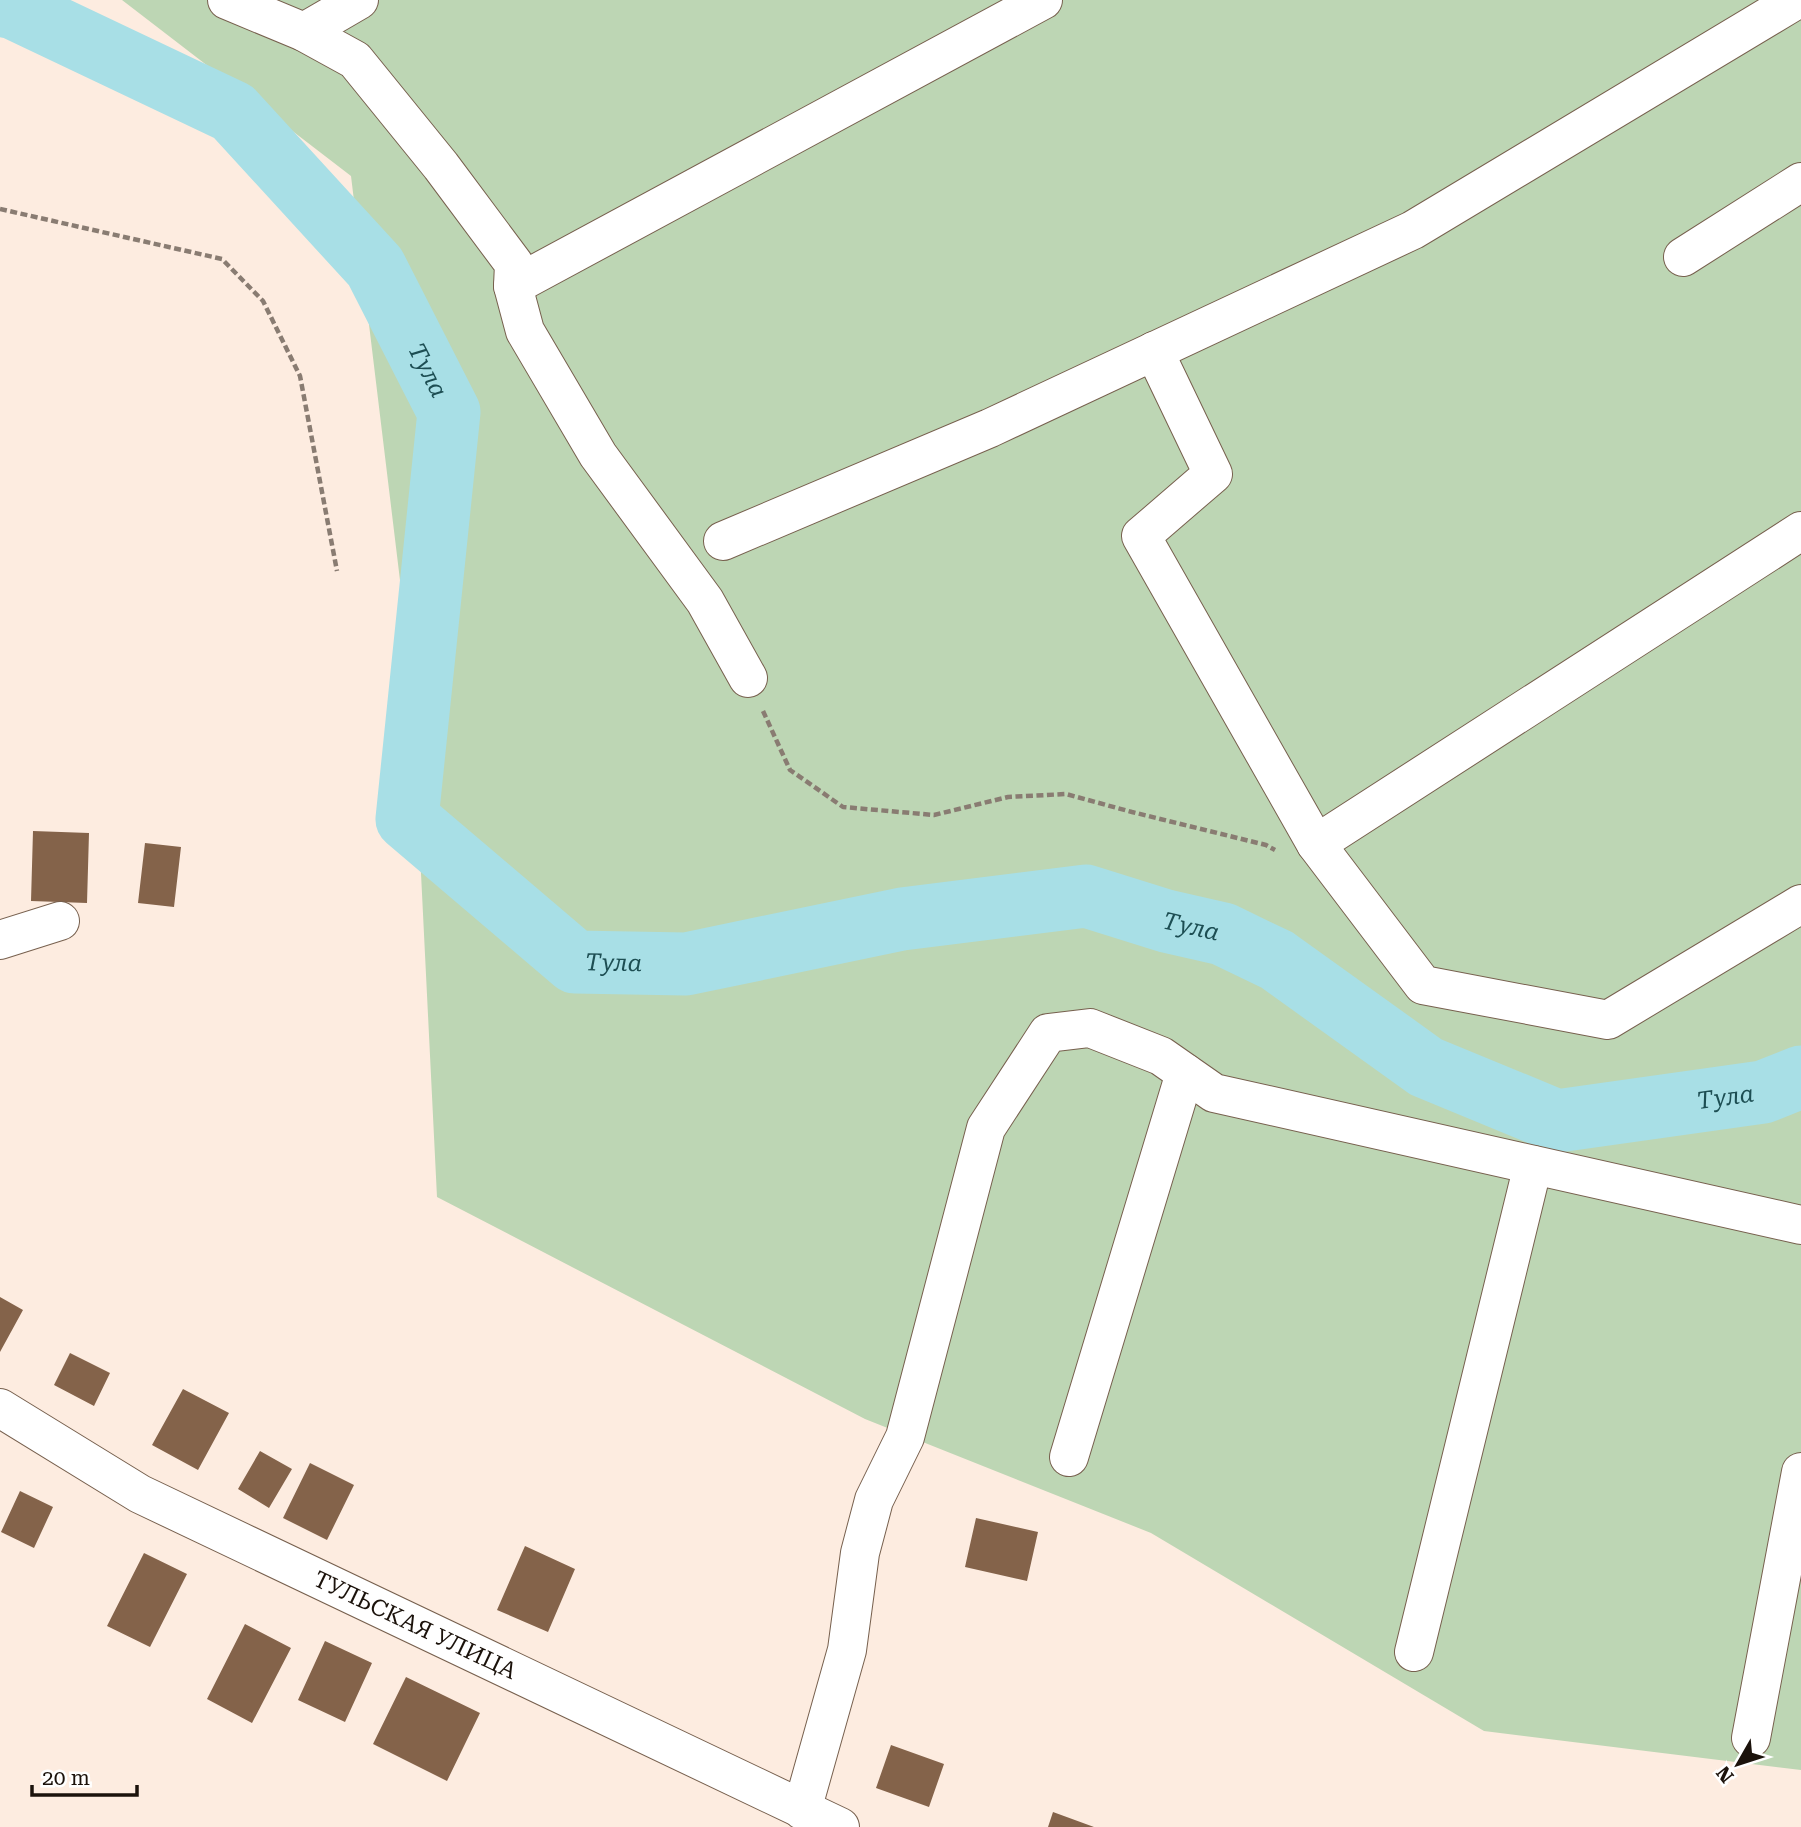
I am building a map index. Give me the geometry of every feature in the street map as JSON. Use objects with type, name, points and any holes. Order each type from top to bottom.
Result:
[{"type":"street","points":[[227,0],[303,32],[355,60],[441,166],[514,264],[513,286],[525,331],[598,455],[705,601],[748,678]]},
{"type":"street","points":[[303,32],[359,0]]},
{"type":"street","points":[[513,286],[1043,0]]},
{"type":"street","points":[[723,541],[990,428],[1413,230],[1796,0]]},
{"type":"street","points":[[1683,257],[1801,182]]},
{"type":"street","points":[[1154,351],[1213,474],[1141,536],[1316,844],[1423,985],[1608,1020],[1801,904]]},
{"type":"street","points":[[1316,844],[1801,531]]},
{"type":"street","points":[[0,940],[60,921]]},
{"type":"street","points":[[802,1810],[847,1650],[860,1553],[874,1500],[905,1437],[986,1128],[1048,1032],[1090,1028],[1161,1056],[1214,1093],[1801,1225]]},
{"type":"street","points":[[1069,1457],[1185,1073]]},
{"type":"street","points":[[1415,1653],[1533,1165]]},
{"type":"street","name":"ТУЛЬСКАЯ УЛИЦА","points":[[0,1408],[141,1494],[840,1827]]},
{"type":"street","points":[[1751,1738],[1801,1472]]},
{"type":"path","points":[[0,209],[222,259],[263,301],[300,376],[337,571]]},
{"type":"path","points":[[748,678],[790,770],[843,807],[934,815],[1008,797],[1066,794],[1132,813],[1266,845],[1293,860],[1316,844]]},
{"type":"green space","points":[[122,0],[1801,0],[1801,1770],[1484,1731],[1151,1533],[865,1419],[437,1197],[411,671],[351,176]]},
{"type":"building","points":[[33,831],[89,833],[87,903],[31,901]]},
{"type":"building","points":[[145,843],[181,847],[174,907],[138,903]]},
{"type":"building","points":[[0,1297],[23,1310],[0,1352]]},
{"type":"building","points":[[70,1353],[110,1373],[94,1406],[54,1385]]},
{"type":"building","points":[[183,1389],[229,1413],[198,1470],[152,1445]]},
{"type":"building","points":[[260,1451],[292,1469],[269,1508],[238,1489]]},
{"type":"building","points":[[310,1463],[354,1485],[327,1540],[283,1518]]},
{"type":"building","points":[[20,1491],[53,1507],[34,1548],[1,1532]]},
{"type":"building","points":[[976,1518],[1038,1532],[1027,1581],[965,1567]]},
{"type":"building","points":[[525,1546],[575,1569],[548,1632],[497,1610]]},
{"type":"building","points":[[144,1553],[187,1574],[150,1647],[107,1626]]},
{"type":"building","points":[[245,1624],[291,1648],[252,1723],[207,1699]]},
{"type":"building","points":[[325,1641],[372,1663],[345,1722],[298,1700]]},
{"type":"building","points":[[406,1677],[480,1713],[447,1781],[373,1744]]},
{"type":"building","points":[[891,1745],[944,1764],[929,1807],[876,1788]]},
{"type":"building","points":[[1053,1812],[1094,1827],[1048,1827]]},
{"type":"waterway","name":"Тула","points":[[0,5],[14,8],[233,112],[375,267],[449,412],[407,819],[575,962],[686,964],[902,919],[1086,896],[1166,921],[1223,934],[1277,960],[1426,1067],[1557,1121],[1763,1092],[1801,1077]]}]
